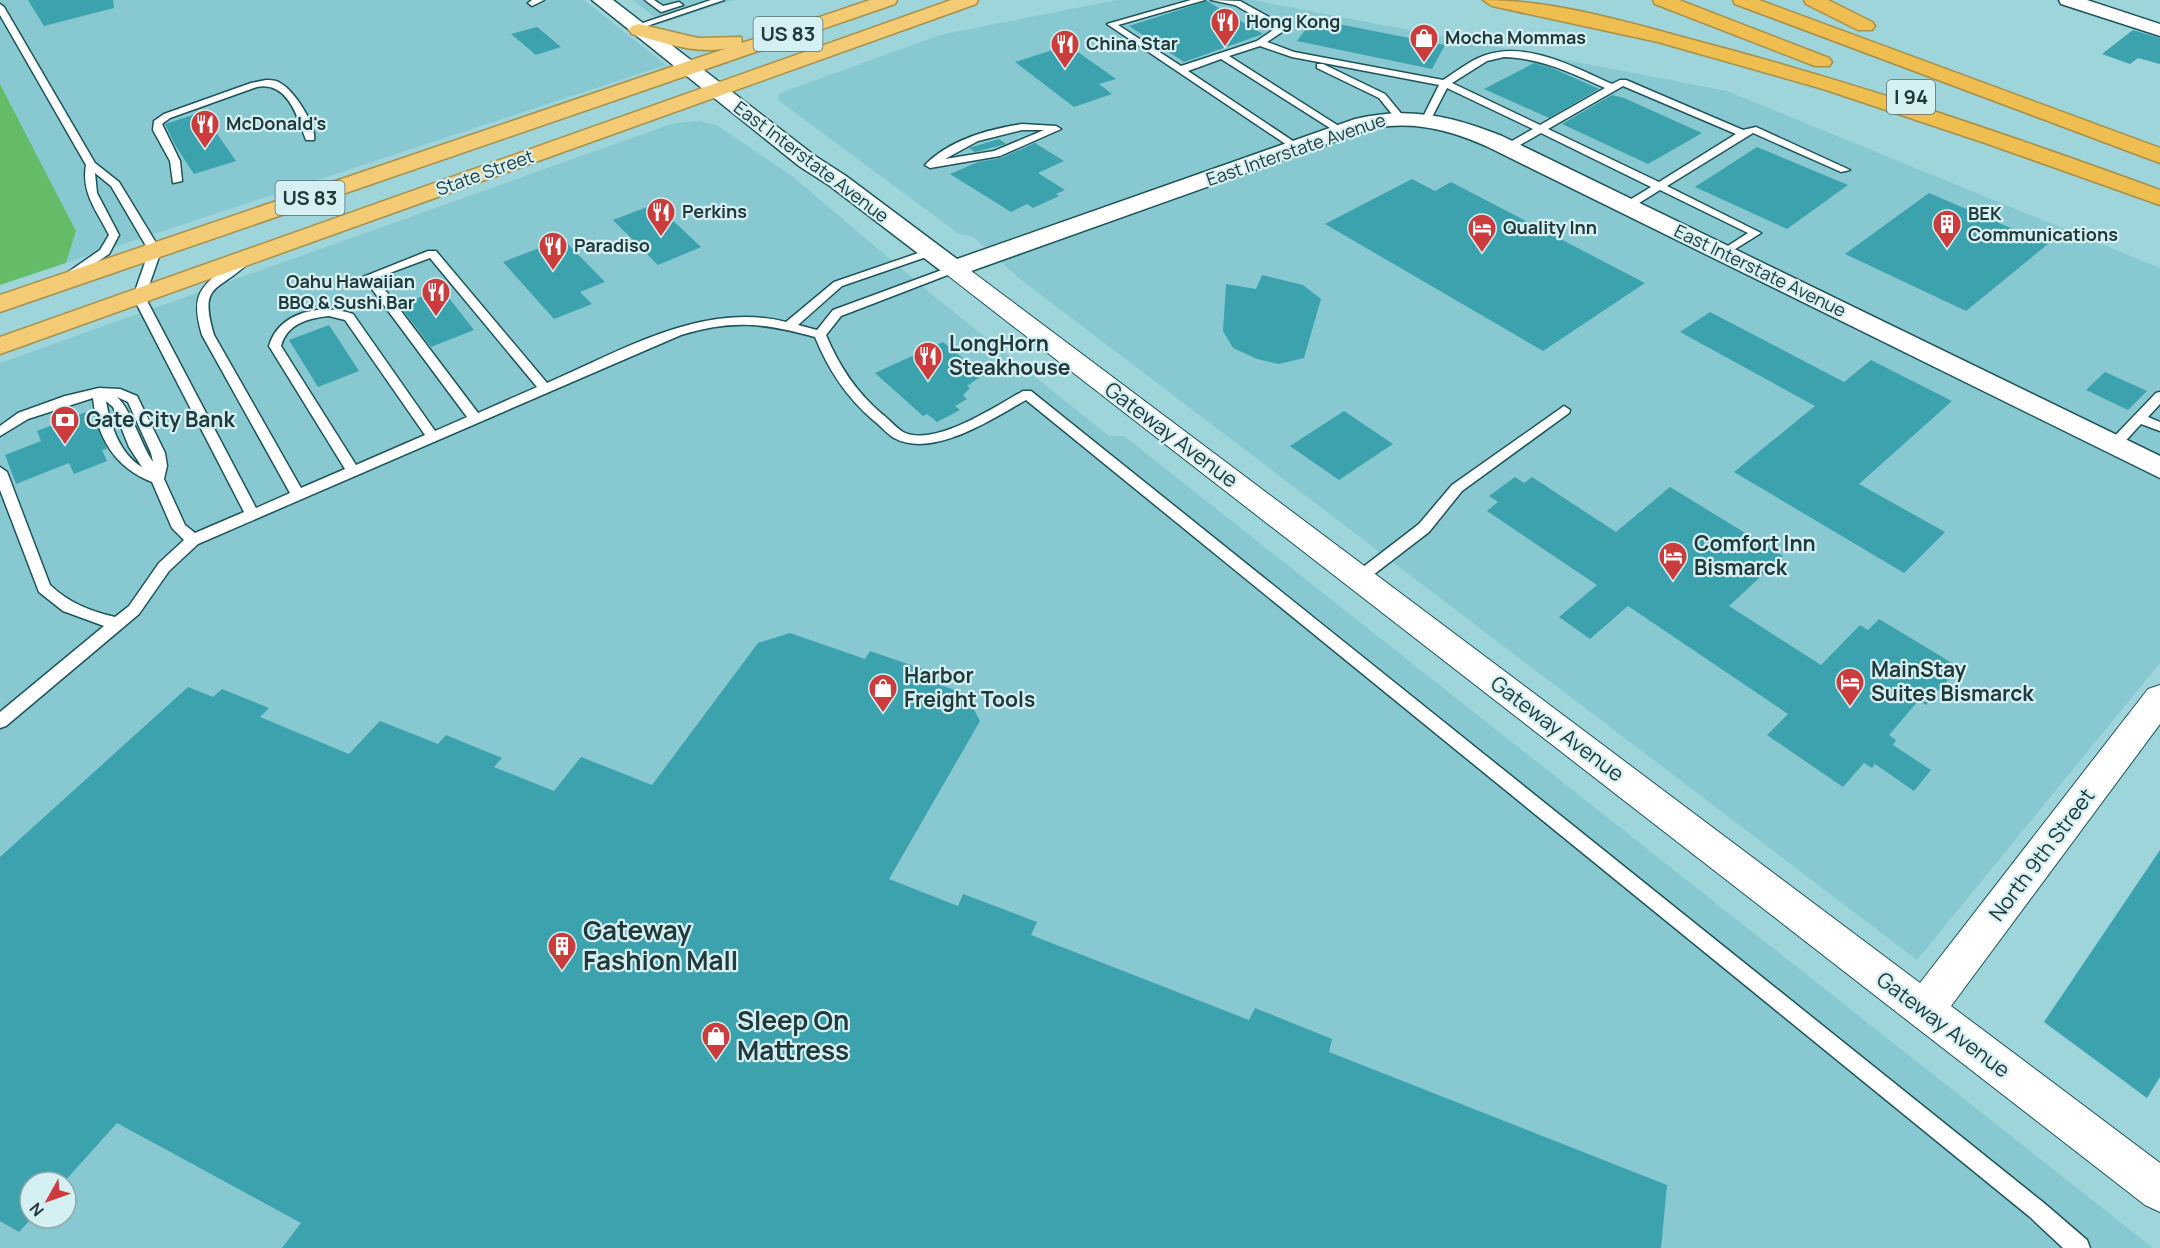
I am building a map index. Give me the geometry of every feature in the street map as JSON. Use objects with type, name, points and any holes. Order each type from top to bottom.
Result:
[{"type":"highway","points":[[637,29],[686,42],[727,43],[859,0]]},
{"type":"highway","name":"State Street","points":[[0,304],[153,256],[522,125],[888,0]]},
{"type":"highway","points":[[716,91],[724,76],[735,70],[931,0]]},
{"type":"highway","points":[[1492,0],[1637,31],[1759,64],[1877,100],[2160,198]]},
{"type":"highway","name":"I 94","points":[[1662,0],[2160,193]]},
{"type":"highway","name":"I 94","points":[[1742,0],[2160,156]]},
{"type":"highway","points":[[1813,0],[1968,73],[2160,148]]},
{"type":"highway","name":"State Street","points":[[0,346],[141,292],[249,258],[793,63],[843,54],[977,2]]},
{"type":"highway","points":[[249,258],[332,218],[407,188],[666,96],[681,89],[687,81],[687,68]]},
{"type":"highway","points":[[141,292],[165,270],[375,191],[522,125]]},
{"type":"highway","points":[[0,327],[124,282],[141,274],[153,256]]},
{"type":"street","points":[[2068,0],[2160,30]]},
{"type":"street","name":"East Interstate Avenue","points":[[605,1],[716,91],[942,261],[1363,124],[1399,117],[1427,119],[1458,126],[1507,148],[2160,468]]},
{"type":"street","name":"Gateway Avenue","points":[[942,261],[2160,1190]]},
{"type":"street","name":"North 9th Street","points":[[1924,1010],[2160,699]]},
{"type":"lane","points":[[649,0],[661,9],[720,0]]},
{"type":"lane","points":[[1201,0],[1111,24],[1297,147]]},
{"type":"lane","points":[[1179,70],[1260,43],[1282,28],[1237,3],[1215,0]]},
{"type":"lane","points":[[637,29],[691,3]]},
{"type":"lane","points":[[0,7],[91,165],[115,184],[153,256],[141,292],[252,514]]},
{"type":"lane","points":[[1260,43],[1292,54],[1382,96],[1399,117]]},
{"type":"lane","points":[[1292,54],[1445,83],[1538,130],[1756,232],[1724,254]]},
{"type":"lane","points":[[1427,119],[1445,83],[1488,58],[1510,54],[1569,68],[1613,88]]},
{"type":"lane","points":[[1222,56],[1341,132]]},
{"type":"lane","points":[[177,181],[176,159],[157,127],[157,123],[167,116],[254,85],[267,82],[278,85],[305,118],[310,138]]},
{"type":"lane","points":[[1507,148],[1623,82],[1744,134]]},
{"type":"lane","points":[[930,165],[989,150],[1044,126]]},
{"type":"lane","points":[[1044,126],[1056,129],[996,154],[930,165],[950,150],[1003,128],[1044,126]]},
{"type":"lane","points":[[1627,206],[1752,129],[1845,170]]},
{"type":"lane","points":[[38,291],[97,260],[111,243],[114,234],[90,192],[88,175],[91,165]]},
{"type":"lane","points":[[475,418],[369,277],[432,253],[544,388]]},
{"type":"lane","points":[[249,258],[208,288],[200,303],[201,314],[208,335],[298,494]]},
{"type":"lane","points":[[788,326],[801,319],[838,284],[942,261]]},
{"type":"lane","points":[[820,335],[837,313],[942,261]]},
{"type":"lane","points":[[353,471],[275,346],[278,334],[293,322],[321,313],[334,312],[349,317],[432,436]]},
{"type":"lane","points":[[0,722],[134,610],[177,553],[193,540],[544,388],[704,323],[725,318],[744,318],[820,335]]},
{"type":"lane","points":[[820,335],[832,365],[853,395],[900,436],[925,440],[961,430],[1027,394],[2037,1210],[2079,1248]]},
{"type":"lane","points":[[0,432],[23,416],[69,399],[99,393],[118,405],[136,447],[157,479],[179,528],[193,540]]},
{"type":"lane","points":[[99,393],[101,412],[120,455],[135,469],[157,479]]},
{"type":"lane","points":[[2114,445],[2160,396]]},
{"type":"lane","points":[[1359,578],[1411,540],[1457,488],[1564,410]]},
{"type":"lane","points":[[2139,418],[2160,427]]},
{"type":"lane","points":[[0,472],[44,588],[57,602],[77,613],[118,624]]},
{"type":"shaded area","points":[[0,0],[584,0],[666,65],[66,263],[76,231],[0,84]]},
{"type":"shaded area","points":[[632,0],[733,0],[663,23]]},
{"type":"shaded area","points":[[1117,0],[1252,0],[1727,91],[2160,268],[2160,663],[1917,960],[1020,279],[973,237],[959,234],[778,100],[780,93],[940,35]]},
{"type":"shaded area","points":[[701,121],[718,126],[792,176],[930,293],[1109,436],[1124,436],[2153,1248],[0,1248],[0,363],[674,123]]},
{"type":"green space","points":[[0,84],[76,231],[66,263],[0,285]]},
{"type":"building","points":[[28,0],[113,0],[114,8],[44,26]]},
{"type":"building","points":[[1207,1],[1263,34],[1184,62],[1129,26]]},
{"type":"building","points":[[1313,19],[1445,45],[1432,69],[1297,41]]},
{"type":"building","points":[[537,27],[561,47],[536,55],[511,34]]},
{"type":"building","points":[[2133,30],[2160,38],[2160,64],[2138,58],[2130,64],[2102,54]]},
{"type":"building","name":"China Star","points":[[1068,45],[1116,79],[1099,84],[1112,94],[1074,107],[1015,62]]},
{"type":"building","points":[[1534,63],[1552,68],[1599,89],[1549,118],[1484,89]]},
{"type":"building","points":[[1612,95],[1624,98],[1702,133],[1648,164],[1562,124]]},
{"type":"building","name":"McDonald's","points":[[202,112],[236,161],[194,174],[175,145],[165,124]]},
{"type":"building","points":[[999,139],[1006,144],[975,152],[969,148]]},
{"type":"building","points":[[1035,143],[1064,161],[1038,173],[1065,190],[1056,194],[1059,196],[1033,208],[1027,204],[1011,212],[950,174],[978,162],[1001,158]]},
{"type":"building","points":[[1757,147],[1848,185],[1787,229],[1695,187]]},
{"type":"building","name":"Quality Inn","points":[[1412,179],[1435,191],[1451,182],[1645,283],[1543,351],[1325,224]]},
{"type":"building","name":"BEK Communications","points":[[1929,193],[2048,244],[1966,311],[1845,254]]},
{"type":"building","name":"Perkins","points":[[655,204],[701,247],[658,265],[613,220]]},
{"type":"building","name":"Paradiso","points":[[563,239],[605,282],[580,292],[592,304],[554,319],[503,262]]},
{"type":"building","points":[[1262,275],[1303,285],[1321,299],[1304,358],[1279,364],[1257,359],[1233,348],[1223,331],[1226,284],[1256,289]]},
{"type":"building","name":"Oahu Hawaiian BBQ & Sushi Bar","points":[[442,289],[474,330],[431,347],[399,305]]},
{"type":"building","points":[[1710,312],[1844,382],[1871,360],[1952,401],[1859,484],[1945,532],[1904,573],[1734,472],[1815,406],[1680,332]]},
{"type":"building","points":[[329,325],[359,371],[318,387],[289,340]]},
{"type":"building","name":"LongHorn Steakhouse","points":[[943,342],[983,375],[967,386],[970,388],[963,395],[967,399],[955,406],[960,410],[937,422],[927,414],[923,416],[875,373]]},
{"type":"building","points":[[2105,372],[2147,391],[2128,410],[2086,390]]},
{"type":"building","points":[[1344,411],[1393,444],[1339,480],[1290,446]]},
{"type":"building","name":"Gate City Bank","points":[[86,412],[90,422],[95,420],[107,449],[102,450],[107,461],[74,474],[69,463],[16,484],[5,455],[41,441],[37,431]]},
{"type":"building","points":[[1515,477],[1524,483],[1532,477],[1616,532],[1670,487],[1783,556],[1729,606],[1821,665],[1860,625],[1868,630],[1879,619],[1952,663],[1942,675],[1948,680],[1926,705],[1919,700],[1889,735],[1896,740],[1893,745],[1931,770],[1914,791],[1875,764],[1872,768],[1864,763],[1843,787],[1767,735],[1788,714],[1628,606],[1590,639],[1559,617],[1597,585],[1487,511],[1498,502],[1489,496]]},
{"type":"building","name":"Gateway Fashion Mall","points":[[790,633],[865,659],[870,651],[931,672],[926,680],[966,694],[980,721],[889,879],[958,906],[963,894],[1037,922],[1031,935],[1249,1020],[1255,1008],[1332,1039],[1329,1052],[1667,1185],[1661,1248],[282,1248],[301,1223],[117,1123],[75,1170],[18,1170],[18,1230],[21,1230],[19,1232],[0,1221],[0,857],[188,687],[213,697],[222,689],[269,708],[260,717],[349,754],[380,721],[438,744],[446,735],[502,758],[494,767],[554,791],[581,757],[652,785],[758,643]]},
{"type":"building","points":[[2160,850],[2160,1077],[2147,1098],[2044,1022]]},
{"type":"place","name":"Hong Kong","points":[[1225,48]]},
{"type":"place","name":"Mocha Mommas","points":[[1424,64]]},
{"type":"place","name":"China Star","points":[[1065,70]]},
{"type":"place","name":"McDonald's","points":[[205,150]]},
{"type":"place","name":"Perkins","points":[[661,238]]},
{"type":"place","name":"BEK Communications","points":[[1947,250]]},
{"type":"place","name":"Quality Inn","points":[[1482,254]]},
{"type":"place","name":"Paradiso","points":[[553,272]]},
{"type":"place","name":"Oahu Hawaiian BBQ & Sushi Bar","points":[[436,318]]},
{"type":"place","name":"LongHorn Steakhouse","points":[[928,382]]},
{"type":"place","name":"Gate City Bank","points":[[65,446]]},
{"type":"place","name":"Comfort Inn Bismarck","points":[[1673,582]]},
{"type":"place","name":"MainStay Suites Bismarck","points":[[1850,708]]},
{"type":"place","name":"Harbor Freight Tools","points":[[883,714]]},
{"type":"place","name":"Gateway Fashion Mall","points":[[562,972]]},
{"type":"place","name":"Sleep On Mattress","points":[[716,1062]]}]
